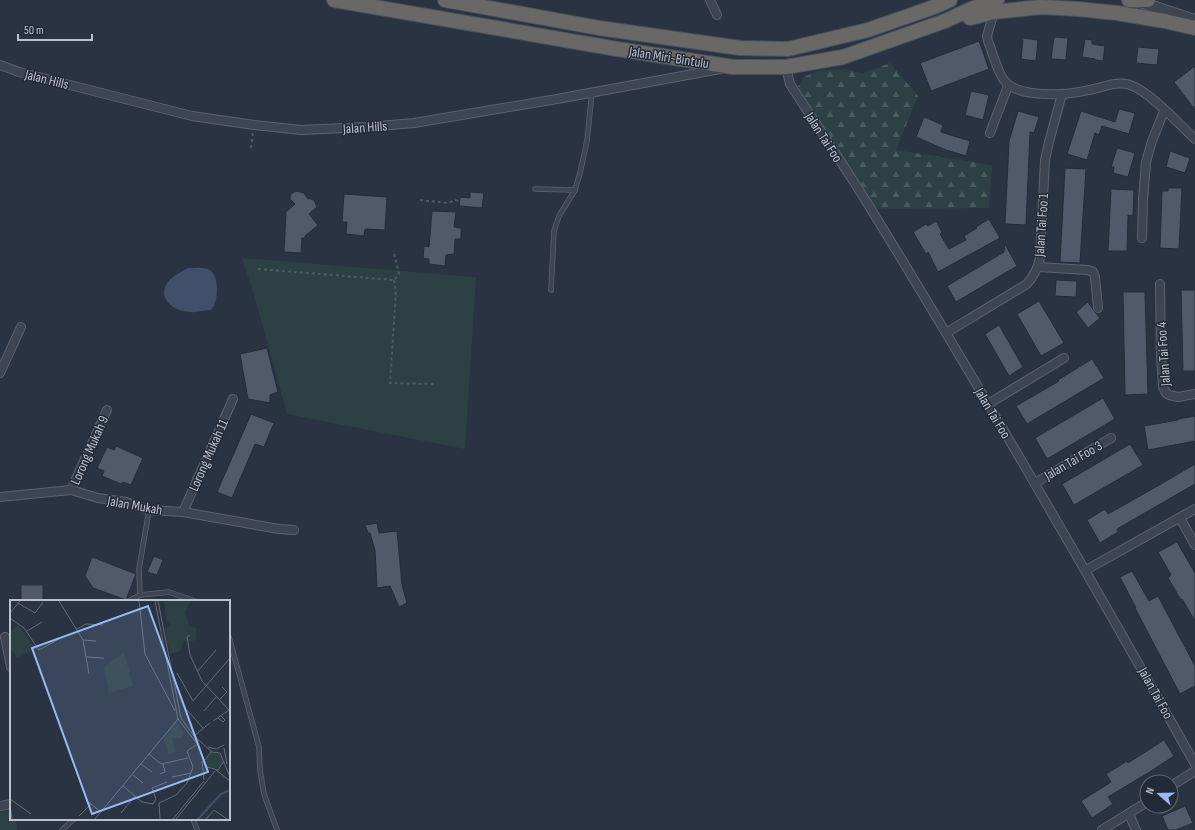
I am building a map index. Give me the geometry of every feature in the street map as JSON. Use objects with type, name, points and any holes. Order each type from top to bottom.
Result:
[{"type":"highway","name":"Jalan Miri-Bintulu","points":[[334,0],[617,49],[734,67],[786,66],[843,57],[945,21],[971,9],[995,6],[1078,9],[1165,21],[1195,28]]},
{"type":"highway","name":"Jalan Miri-Bintulu","points":[[445,0],[599,28],[740,48],[788,49],[868,30],[932,4],[950,0]]},
{"type":"street","points":[[710,0],[717,15]]},
{"type":"street","points":[[1137,0],[1195,20]]},
{"type":"street","points":[[995,6],[987,36],[1001,76],[1008,86],[1039,94],[1062,94],[1115,84],[1125,84],[1138,88],[1145,93],[1195,138]]},
{"type":"street","name":"Jalan Hills","points":[[0,64],[20,72],[192,116],[301,130],[368,127],[421,122],[734,67]]},
{"type":"street","name":"Jalan Tai Foo","points":[[786,66],[790,84],[873,212],[1035,482],[1195,764]]},
{"type":"street","points":[[990,133],[1008,86]]},
{"type":"street","name":"Jalan Tai Foo 1","points":[[946,333],[1027,284],[1033,277],[1038,267],[1040,258],[1046,160],[1049,142],[1062,94]]},
{"type":"street","points":[[1142,238],[1146,162],[1152,141],[1164,111]]},
{"type":"street","points":[[1038,267],[1088,270],[1093,272],[1095,276],[1098,308]]},
{"type":"street","name":"Jalan Tai Foo 4","points":[[1160,284],[1162,387],[1169,395],[1178,397],[1195,394]]},
{"type":"street","points":[[0,373],[21,327]]},
{"type":"street","points":[[988,404],[1064,358]]},
{"type":"street","name":"Lorong Mukah 11","points":[[183,512],[233,399]]},
{"type":"street","name":"Lorong Mukah 9","points":[[71,490],[107,410]]},
{"type":"street","name":"Jalan Tai Foo 3","points":[[1035,482],[1111,438]]},
{"type":"street","name":"Jalan Mukah","points":[[0,497],[71,490],[98,498],[126,502],[149,510],[183,512],[279,529],[294,530]]},
{"type":"street","points":[[1086,570],[1195,509]]},
{"type":"street","points":[[1180,518],[1195,545]]},
{"type":"street","points":[[5,637],[10,662]]},
{"type":"street","points":[[1179,781],[1195,771]]},
{"type":"street","points":[[0,806],[10,804]]},
{"type":"street","points":[[1102,830],[1139,807]]},
{"type":"street","points":[[1129,814],[1136,830]]},
{"type":"lane","points":[[551,290],[554,231],[559,216],[575,190],[587,141],[592,92]]},
{"type":"lane","points":[[535,189],[575,190]]},
{"type":"lane","points":[[140,595],[139,569],[149,510]]},
{"type":"lane","points":[[131,600],[140,595],[169,592],[192,600]]},
{"type":"lane","points":[[230,641],[259,748],[260,770],[264,794],[277,830]]},
{"type":"lane","points":[[62,830],[73,820]]},
{"type":"lane","points":[[193,820],[197,830]]},
{"type":"path","points":[[251,148],[254,125]]},
{"type":"path","points":[[420,200],[448,203],[455,200],[459,201]]},
{"type":"path","points":[[394,253],[399,274],[394,280]]},
{"type":"path","points":[[258,269],[394,280]]},
{"type":"path","points":[[394,280],[396,291],[390,383],[434,384]]},
{"type":"green space","points":[[890,63],[918,96],[896,150],[992,165],[989,208],[877,209],[798,87],[804,77],[817,71],[845,69],[863,73]]},
{"type":"green space","points":[[242,258],[476,277],[465,449],[287,414],[253,291]]},
{"type":"green space","points":[[10,810],[10,820],[16,820],[17,830],[0,830],[0,812]]},
{"type":"water","points":[[188,268],[208,269],[215,276],[217,295],[214,306],[211,310],[195,312],[178,310],[165,299],[164,293],[168,282]]},
{"type":"building","points":[[1054,37],[1068,38],[1066,60],[1051,59]]},
{"type":"building","points":[[1023,38],[1038,40],[1036,61],[1021,59]]},
{"type":"building","points":[[1085,39],[1092,40],[1092,44],[1105,46],[1103,61],[1082,57]]},
{"type":"building","points":[[979,41],[989,69],[931,91],[920,63]]},
{"type":"building","points":[[1138,47],[1159,49],[1157,65],[1136,63]]},
{"type":"building","points":[[1195,66],[1195,110],[1174,82]]},
{"type":"building","points":[[971,91],[989,95],[983,120],[965,115]]},
{"type":"building","points":[[1119,109],[1135,113],[1129,134],[1102,126],[1099,135],[1095,133],[1087,160],[1067,154],[1081,111],[1115,122]]},
{"type":"building","points":[[1018,111],[1039,117],[1034,133],[1030,132],[1026,225],[1005,224],[1009,141]]},
{"type":"building","points":[[924,117],[943,125],[941,132],[970,141],[966,156],[946,150],[916,137]]},
{"type":"building","points":[[1117,148],[1135,153],[1128,177],[1113,173],[1114,167],[1111,167]]},
{"type":"building","points":[[1170,151],[1190,158],[1185,173],[1166,167]]},
{"type":"building","points":[[1065,168],[1086,169],[1080,263],[1060,262]]},
{"type":"building","points":[[1168,188],[1182,188],[1179,249],[1160,248],[1162,191],[1168,191]]},
{"type":"building","points":[[1111,189],[1134,190],[1133,216],[1128,215],[1127,251],[1108,251]]},
{"type":"building","points":[[296,191],[304,193],[307,198],[314,200],[317,207],[309,214],[318,225],[305,236],[305,238],[302,238],[301,253],[284,252],[286,212],[295,204],[290,199],[290,196]]},
{"type":"building","points":[[470,192],[484,193],[482,208],[459,206],[460,197],[470,198]]},
{"type":"building","points":[[344,194],[387,197],[385,230],[365,229],[364,236],[346,234],[347,222],[342,222]]},
{"type":"building","points":[[432,211],[456,212],[454,227],[461,228],[461,239],[455,239],[454,254],[446,255],[445,266],[429,264],[429,259],[423,258],[424,246],[429,247]]},
{"type":"building","points":[[989,219],[1000,238],[938,272],[928,252],[926,254],[913,232],[926,224],[928,226],[936,221],[942,232],[940,234],[949,249],[966,240],[964,236]]},
{"type":"building","points":[[1005,244],[1017,266],[956,302],[947,286],[1004,252]]},
{"type":"building","points":[[1056,280],[1077,281],[1076,297],[1055,296]]},
{"type":"building","points":[[1181,290],[1195,290],[1195,371],[1183,371]]},
{"type":"building","points":[[1123,292],[1145,292],[1148,394],[1125,395]]},
{"type":"building","points":[[1039,301],[1064,343],[1041,356],[1017,314]]},
{"type":"building","points":[[1088,302],[1100,318],[1088,328],[1076,312]]},
{"type":"building","points":[[999,325],[1023,367],[1009,376],[985,334]]},
{"type":"building","points":[[267,348],[278,392],[270,395],[270,403],[248,399],[240,354]]},
{"type":"building","points":[[1092,359],[1104,378],[1027,424],[1016,406],[1059,381],[1058,380]]},
{"type":"building","points":[[1103,398],[1115,419],[1047,459],[1035,438]]},
{"type":"building","points":[[251,414],[274,423],[264,447],[255,444],[232,498],[217,492]]},
{"type":"building","points":[[1195,416],[1195,441],[1148,450],[1144,426]]},
{"type":"building","points":[[1130,444],[1143,465],[1074,505],[1062,484]]},
{"type":"building","points":[[116,446],[143,458],[131,485],[123,482],[121,484],[102,476],[104,471],[97,468],[107,447],[114,450]]},
{"type":"building","points":[[1195,464],[1195,484],[1117,529],[1118,532],[1100,543],[1087,520],[1105,509],[1108,514]]},
{"type":"building","points":[[377,523],[379,533],[397,531],[402,585],[407,603],[399,607],[390,586],[377,588],[375,550],[370,533],[368,533],[365,525]]},
{"type":"building","points":[[1177,542],[1195,573],[1195,621],[1168,578],[1171,575],[1158,552]]},
{"type":"building","points":[[154,556],[163,560],[157,575],[147,572]]},
{"type":"building","points":[[92,557],[136,574],[126,600],[93,588],[85,576]]},
{"type":"building","points":[[1132,571],[1149,601],[1158,596],[1195,666],[1195,686],[1180,694],[1120,577]]},
{"type":"building","points":[[21,585],[43,585],[43,600],[21,600]]},
{"type":"building","points":[[1164,740],[1174,756],[1146,774],[1139,774],[1139,778],[1108,797],[1113,804],[1092,818],[1081,801],[1111,782],[1106,774],[1127,761],[1128,763]]},
{"type":"building","points":[[1185,806],[1193,823],[1176,830],[1168,830],[1162,816],[1167,814],[1179,814],[1179,809]]}]
